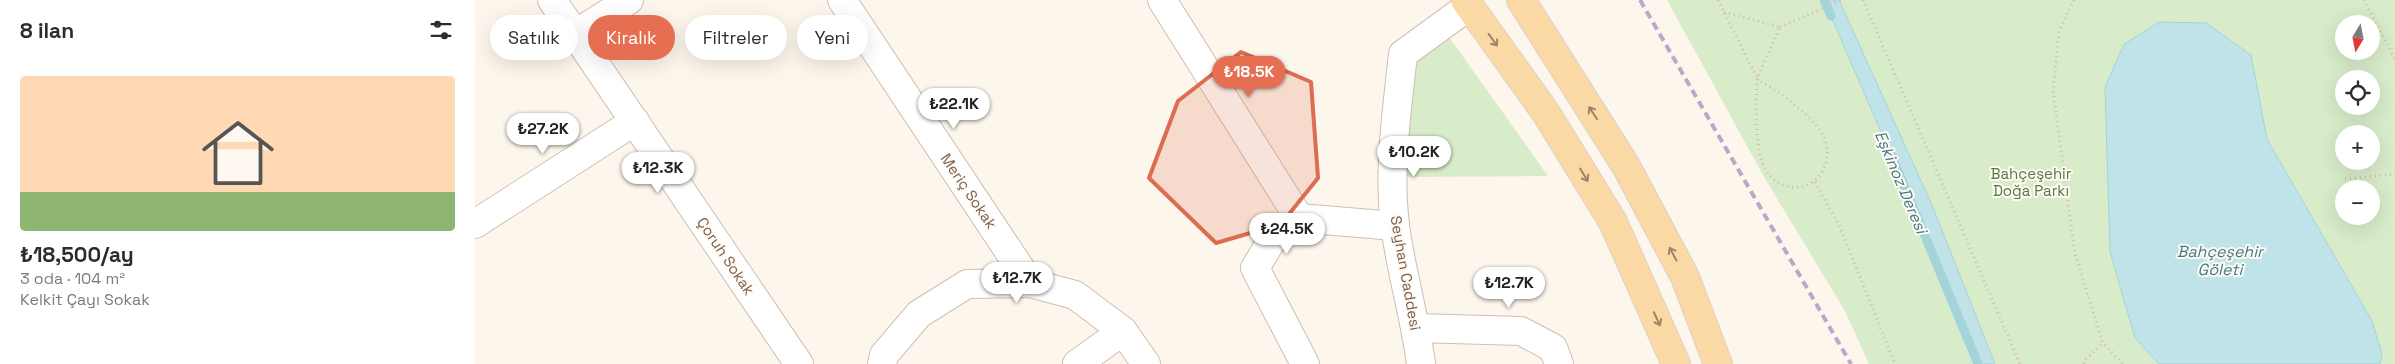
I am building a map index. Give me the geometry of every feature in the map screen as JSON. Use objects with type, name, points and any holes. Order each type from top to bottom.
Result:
[{"type":"main road","points":[[1521,0],[1626,166],[1685,277],[1718,364]]},
{"type":"main road","points":[[1467,3],[1546,113],[1613,222],[1676,364]]},
{"type":"street","name":"Çoruh Sokak","points":[[552,0],[562,15]]},
{"type":"street","points":[[578,32],[629,0]]},
{"type":"street","name":"Meriç Sokak","points":[[842,0],[1030,283]]},
{"type":"street","points":[[1162,0],[1299,218]]},
{"type":"street","name":"Seyhan Caddesi","points":[[1421,364],[1417,328],[1395,226],[1392,159],[1403,54],[1467,3]]},
{"type":"street","name":"Çoruh Sokak","points":[[578,38],[799,364]]},
{"type":"street","points":[[475,224],[635,121]]},
{"type":"street","points":[[1305,364],[1255,268],[1272,240],[1299,218],[1395,226]]},
{"type":"street","points":[[879,361],[919,314],[967,284],[1030,283],[1075,295],[1123,330],[1146,364]]},
{"type":"street","points":[[1417,328],[1521,330],[1553,348],[1559,364]]},
{"type":"street","points":[[1077,364],[1123,330]]},
{"type":"path","points":[[1718,0],[1757,79],[1759,147],[1762,163],[1778,183],[1785,186],[1791,188],[1804,187],[1815,182],[1821,173],[1827,156],[1826,142],[1818,129],[1800,110],[1776,90],[1757,79]]},
{"type":"path","points":[[1725,12],[1780,27],[1842,0]]},
{"type":"path","points":[[1863,0],[2020,364]]},
{"type":"path","points":[[2073,0],[2059,31],[2053,90],[2075,254],[2103,343],[2123,364]]},
{"type":"path","points":[[2364,0],[2395,59]]},
{"type":"path","points":[[1757,79],[1780,27]]},
{"type":"path","points":[[2345,180],[2395,174]]},
{"type":"path","points":[[1815,182],[1840,226],[1895,364]]},
{"type":"path","points":[[2084,364],[2086,359],[2103,343]]},
{"type":"highlighted area","points":[[1241,52],[1311,82],[1318,178],[1281,224],[1216,243],[1149,178],[1178,101]]},
{"type":"green space","name":"Bahçeşehir Doğa Parkı","points":[[1667,0],[2395,0],[2395,364],[1869,364],[1845,311],[1764,177]]},
{"type":"green space","points":[[1444,30],[1548,176],[1404,177],[1409,58]]},
{"type":"water","points":[[1824,0],[1839,0],[1932,205],[1995,364],[1981,364]]},
{"type":"water","name":"Bahçeşehir Göleti","points":[[2159,22],[2206,23],[2251,55],[2267,139],[2372,321],[2382,354],[2380,364],[2159,364],[2135,338],[2110,252],[2105,87],[2124,44]]},
{"type":"waterway","name":"Eşkinoz Deresi","points":[[1824,0],[1831,16]]},
{"type":"waterway","name":"Eşkinoz Deresi","points":[[1891,154],[1978,364]]},
{"type":"railway","points":[[1640,0],[1851,364]]}]
